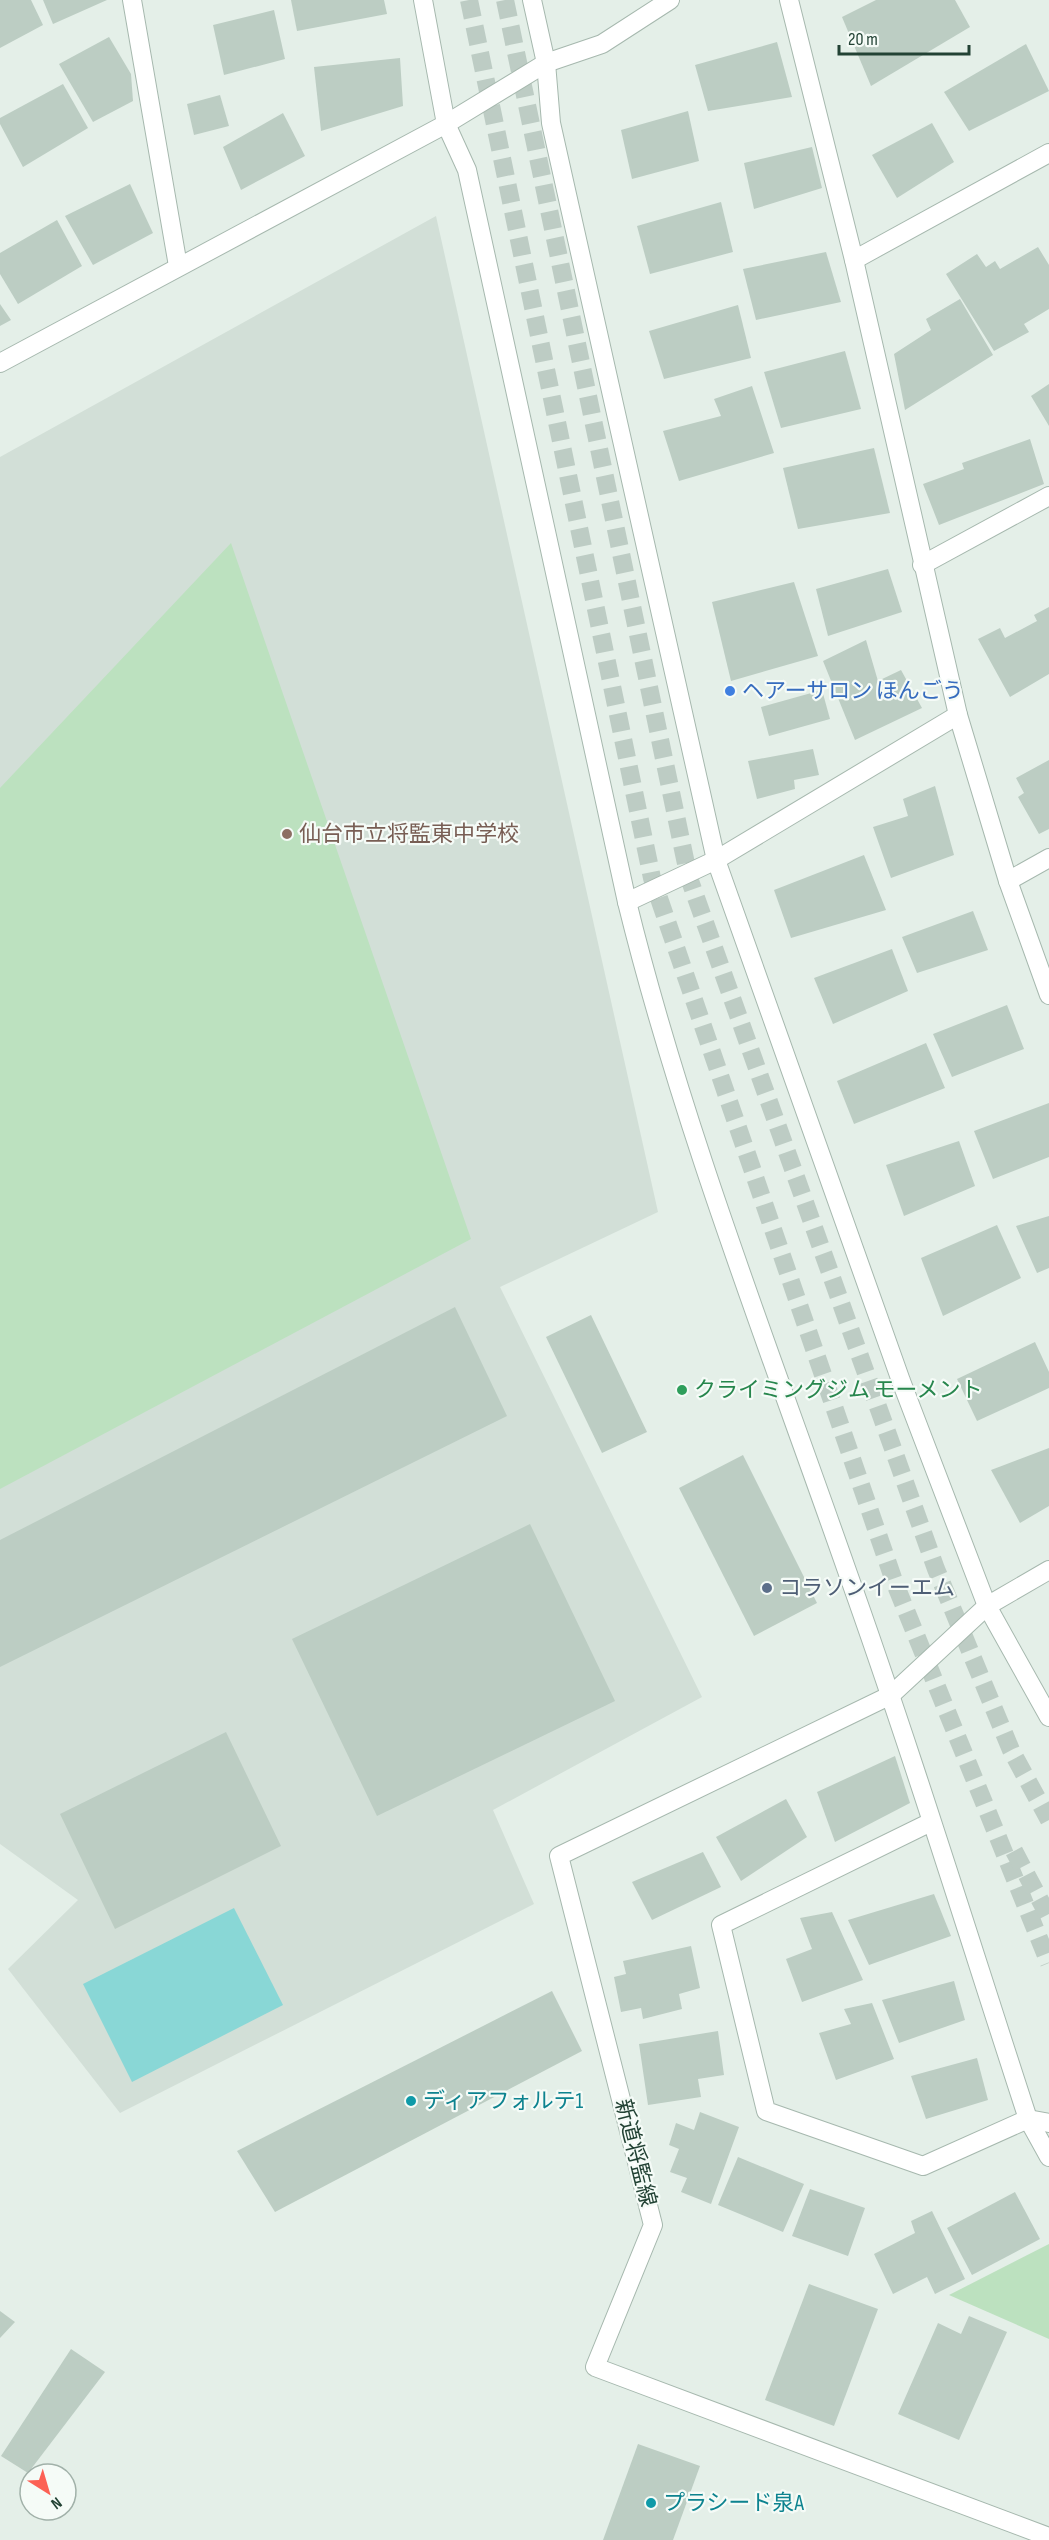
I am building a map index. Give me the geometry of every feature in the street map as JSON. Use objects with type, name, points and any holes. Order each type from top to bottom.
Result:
[{"type":"street","points":[[132,0],[178,266]]},
{"type":"street","points":[[423,0],[447,124],[467,170],[627,902],[651,998],[711,1185],[891,1695],[1028,2119],[1049,2157]]},
{"type":"street","points":[[532,0],[546,63],[551,123],[716,860],[901,1382],[987,1606],[1049,1718]]},
{"type":"street","points":[[0,363],[447,124],[546,63],[602,44],[670,0]]},
{"type":"street","points":[[789,0],[854,260],[958,715],[1008,881],[1049,995]]},
{"type":"street","points":[[854,260],[1049,153]]},
{"type":"street","points":[[922,565],[1049,496]]},
{"type":"street","points":[[627,902],[716,860],[958,715]]},
{"type":"street","points":[[1008,881],[1049,858]]},
{"type":"street","points":[[891,1695],[987,1606],[1049,1570]]},
{"type":"street","name":"新道将監線","points":[[891,1695],[559,1856],[653,2225],[595,2367],[1049,2537]]},
{"type":"street","points":[[931,1822],[722,1925],[766,2111],[923,2166],[1028,2119],[1049,2123]]},
{"type":"shaded area","name":"仙台市立将監東中学校","points":[[436,216],[658,1212],[500,1287],[702,1697],[493,1810],[534,1904],[120,2113],[8,1969],[78,1900],[0,1844],[0,457]]},
{"type":"green space","points":[[231,543],[471,1239],[0,1489],[0,788]]},
{"type":"green space","points":[[1049,2244],[1049,2339],[949,2295]]},
{"type":"water","points":[[234,1908],[283,2005],[132,2082],[83,1984]]},
{"type":"building","points":[[0,0],[31,0],[43,25],[0,48]]},
{"type":"building","points":[[43,0],[107,0],[53,24]]},
{"type":"building","points":[[291,0],[384,0],[387,14],[297,31]]},
{"type":"building","points":[[876,0],[955,0],[970,27],[871,86],[842,17]]},
{"type":"building","points":[[274,10],[285,59],[224,75],[213,25]]},
{"type":"building","points":[[109,37],[131,74],[133,101],[93,122],[59,64]]},
{"type":"building","points":[[777,42],[792,97],[708,111],[695,65]]},
{"type":"building","points":[[1026,44],[1049,91],[969,131],[944,92]]},
{"type":"building","points":[[400,58],[403,106],[321,131],[314,67]]},
{"type":"building","points":[[63,84],[88,128],[23,167],[0,124],[0,118]]},
{"type":"building","points":[[220,95],[229,126],[194,135],[187,104]]},
{"type":"building","points":[[688,111],[699,161],[632,179],[621,130]]},
{"type":"building","points":[[283,113],[305,156],[241,190],[223,147]]},
{"type":"building","points":[[932,123],[954,162],[897,198],[872,155]]},
{"type":"building","points":[[812,147],[822,188],[754,209],[744,163]]},
{"type":"building","points":[[130,184],[153,233],[93,265],[65,216]]},
{"type":"building","points":[[721,202],[733,252],[650,274],[637,226]]},
{"type":"building","points":[[57,220],[82,266],[18,304],[0,274],[0,253]]},
{"type":"building","points":[[1038,247],[1049,265],[1049,309],[1024,324],[1029,332],[994,351],[946,274],[977,254],[986,267],[995,261],[1000,269]]},
{"type":"building","points":[[826,252],[841,302],[756,320],[743,269]]},
{"type":"building","points":[[960,299],[993,355],[905,410],[894,354],[931,330],[926,319]]},
{"type":"building","points":[[0,304],[11,320],[0,326]]},
{"type":"building","points":[[738,305],[751,358],[664,379],[649,331]]},
{"type":"building","points":[[845,351],[861,409],[781,428],[764,372]]},
{"type":"building","points":[[1049,384],[1049,426],[1031,396]]},
{"type":"building","points":[[752,386],[774,453],[679,481],[663,431],[721,416],[714,399]]},
{"type":"building","points":[[1030,439],[1044,484],[939,525],[923,484],[964,469],[962,463]]},
{"type":"building","points":[[874,448],[890,513],[798,529],[783,468]]},
{"type":"building","points":[[888,569],[902,612],[828,636],[816,589]]},
{"type":"building","points":[[794,582],[818,656],[731,681],[712,602]]},
{"type":"building","points":[[1049,607],[1049,674],[1010,697],[978,639],[1000,628],[1005,638],[1037,621],[1034,615]]},
{"type":"building","points":[[866,640],[878,681],[901,670],[922,708],[855,740],[823,661]]},
{"type":"building","points":[[822,690],[830,719],[769,736],[761,707]]},
{"type":"building","points":[[813,749],[819,775],[794,780],[795,789],[757,799],[748,761]]},
{"type":"building","points":[[1049,760],[1049,829],[1039,834],[1018,797],[1024,793],[1016,778]]},
{"type":"building","points":[[935,786],[954,855],[891,878],[873,827],[908,816],[903,799]]},
{"type":"building","points":[[864,855],[886,910],[791,938],[774,890]]},
{"type":"building","points":[[973,911],[988,950],[917,973],[902,937]]},
{"type":"building","points":[[892,949],[908,991],[833,1024],[814,978]]},
{"type":"building","points":[[1007,1005],[1024,1049],[952,1077],[933,1034]]},
{"type":"building","points":[[926,1043],[945,1088],[854,1124],[837,1081]]},
{"type":"building","points":[[1049,1103],[1049,1157],[993,1179],[974,1131]]},
{"type":"building","points":[[959,1141],[975,1186],[904,1216],[886,1165]]},
{"type":"building","points":[[1049,1216],[1049,1268],[1037,1273],[1016,1226]]},
{"type":"building","points":[[997,1225],[1021,1278],[943,1316],[921,1258]]},
{"type":"building","points":[[455,1307],[507,1416],[0,1667],[0,1540]]},
{"type":"building","points":[[591,1315],[647,1432],[602,1453],[546,1337]]},
{"type":"building","points":[[1035,1342],[1049,1372],[1049,1388],[977,1421],[957,1379]]},
{"type":"building","points":[[1049,1448],[1049,1506],[1020,1523],[991,1470]]},
{"type":"building","points":[[743,1455],[817,1603],[754,1636],[679,1488]]},
{"type":"building","points":[[530,1524],[615,1701],[377,1816],[292,1639]]},
{"type":"building","points":[[226,1732],[281,1846],[115,1929],[60,1814]]},
{"type":"building","points":[[895,1756],[910,1803],[835,1842],[817,1792]]},
{"type":"building","points":[[786,1799],[807,1837],[741,1881],[716,1837]]},
{"type":"building","points":[[703,1852],[721,1887],[652,1920],[632,1882]]},
{"type":"building","points":[[934,1894],[951,1936],[869,1965],[848,1920]]},
{"type":"building","points":[[832,1912],[863,1980],[802,2002],[786,1959],[812,1949],[800,1918]]},
{"type":"building","points":[[691,1946],[700,1988],[679,1994],[682,2009],[643,2019],[641,2008],[621,2012],[614,1977],[626,1974],[623,1961]]},
{"type":"building","points":[[954,1981],[965,2020],[899,2043],[882,2000]]},
{"type":"building","name":"ディアフォルテ1","points":[[552,1991],[582,2051],[275,2212],[237,2151]]},
{"type":"building","points":[[872,2003],[894,2059],[836,2080],[819,2033],[851,2024],[844,2009]]},
{"type":"building","points":[[718,2031],[724,2075],[698,2079],[701,2097],[648,2105],[639,2044]]},
{"type":"building","points":[[977,2058],[988,2100],[926,2119],[911,2076]]},
{"type":"building","points":[[700,2112],[739,2127],[711,2204],[681,2192],[687,2178],[670,2172],[679,2149],[669,2145],[676,2123],[694,2130]]},
{"type":"building","points":[[738,2157],[804,2184],[783,2232],[718,2205]]},
{"type":"building","points":[[810,2189],[865,2208],[848,2256],[792,2236]]},
{"type":"building","points":[[1015,2192],[1040,2239],[972,2275],[947,2228]]},
{"type":"building","points":[[932,2211],[965,2279],[935,2294],[927,2277],[893,2294],[874,2254],[915,2233],[911,2221]]},
{"type":"building","points":[[809,2284],[878,2309],[834,2426],[765,2400]]},
{"type":"building","points":[[0,2311],[15,2322],[0,2338]]},
{"type":"building","points":[[969,2316],[1007,2332],[959,2440],[898,2414],[938,2323],[961,2334]]},
{"type":"building","points":[[71,2349],[105,2372],[36,2462],[18,2462],[18,2467],[1,2456]]},
{"type":"building","name":"プラシード泉A","points":[[638,2444],[700,2466],[673,2540],[603,2540]]},
{"type":"tunnel","points":[[469,0],[652,878],[894,1581],[1049,1963]]},
{"type":"tunnel","points":[[505,0],[689,878],[936,1569],[1011,1750],[1049,1820]]},
{"type":"tunnel","points":[[1014,1851],[1049,1917]]},
{"type":"place","name":"ヘアーサロン ほんごう","points":[[730,691]]},
{"type":"place","name":"仙台市立将監東中学校","points":[[287,834]]},
{"type":"place","name":"クライミングジム モーメント","points":[[682,1390]]},
{"type":"place","name":"コラソンイーエム","points":[[767,1588]]},
{"type":"place","name":"ディアフォルテ1","points":[[411,2101]]},
{"type":"place","name":"プラシード泉A","points":[[651,2503]]}]
